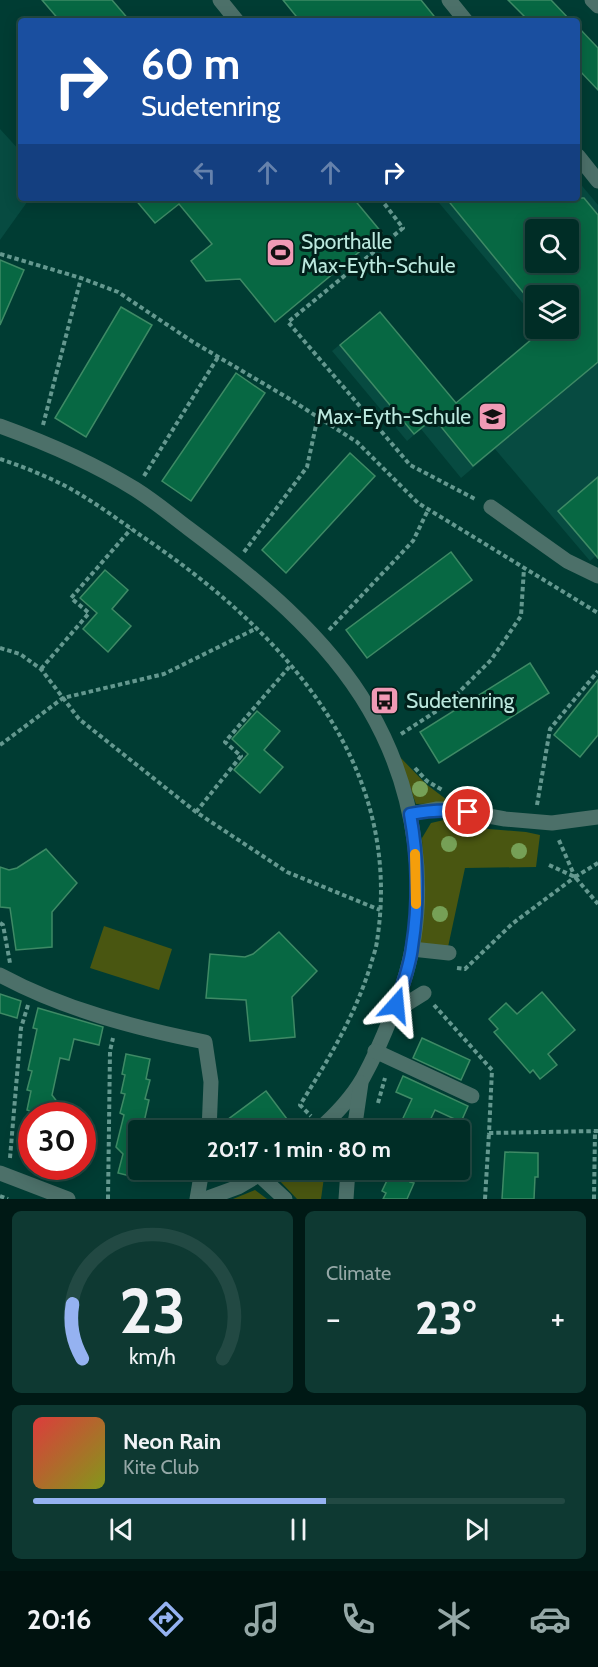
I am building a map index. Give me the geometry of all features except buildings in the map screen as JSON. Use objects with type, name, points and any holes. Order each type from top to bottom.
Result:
[{"type":"street","points":[[220,0],[235,18]]},
{"type":"street","points":[[449,0],[464,18]]},
{"type":"street","points":[[592,0],[598,6]]},
{"type":"street","points":[[580,158],[598,181]]},
{"type":"street","points":[[0,426],[39,440],[86,462],[136,490],[234,564],[294,615],[317,640],[348,679],[378,725],[390,752],[410,814],[417,870],[416,911],[412,949],[396,1005],[362,1080],[356,1120]]},
{"type":"street","points":[[491,507],[567,561],[598,576]]},
{"type":"street","points":[[410,814],[450,809],[505,819],[598,817]]},
{"type":"street","points":[[412,949],[450,960]]},
{"type":"street","points":[[3,976],[31,992],[159,1033],[205,1042],[211,1082],[209,1120]]},
{"type":"street","points":[[396,1005],[404,1006],[424,993]]},
{"type":"street","points":[[375,1051],[472,1096]]},
{"type":"street","points":[[327,1120],[362,1080]]},
{"type":"street","points":[[4,1175],[68,1199]]},
{"type":"street","points":[[197,1199],[200,1180]]},
{"type":"street","points":[[205,1199],[250,1180]]},
{"type":"street","points":[[269,1180],[285,1199]]},
{"type":"street","points":[[346,1199],[347,1180]]},
{"type":"path","points":[[382,201],[403,228],[288,322],[410,465],[491,507]]},
{"type":"path","points":[[0,254],[81,278],[118,292],[218,357],[357,442],[418,503],[428,510],[598,613]]},
{"type":"path","points":[[39,440],[81,278]]},
{"type":"path","points":[[136,490],[218,357]]},
{"type":"path","points":[[234,564],[307,466],[318,417]]},
{"type":"path","points":[[0,459],[71,489],[165,552],[242,612],[320,701],[338,730],[355,765],[378,838],[380,910],[377,943],[360,997],[335,1049],[300,1105],[312,1120]]},
{"type":"path","points":[[317,640],[413,541],[428,510]]},
{"type":"path","points":[[41,669],[89,613],[71,598],[131,529]]},
{"type":"path","points":[[401,742],[398,735],[407,732],[446,705],[491,660],[520,616],[524,568]]},
{"type":"path","points":[[0,745],[63,698],[164,674],[257,628]]},
{"type":"path","points":[[0,648],[20,654],[41,669],[79,719],[196,812],[287,872],[380,910]]},
{"type":"path","points":[[196,812],[241,756],[225,742],[290,666]]},
{"type":"path","points":[[598,670],[550,729],[536,809],[548,817],[575,877],[598,904]]},
{"type":"path","points":[[410,758],[427,781],[452,795]]},
{"type":"path","points":[[450,960],[465,969],[512,924],[598,862]]},
{"type":"path","points":[[549,866],[575,877]]},
{"type":"path","points":[[0,923],[3,925],[11,961],[3,976]]},
{"type":"path","points":[[4,1175],[21,1028],[31,992]]},
{"type":"path","points":[[424,993],[492,1070],[485,1199]]},
{"type":"path","points":[[108,1199],[110,1051],[119,1020]]},
{"type":"path","points":[[376,1111],[391,1058]]},
{"type":"path","points":[[489,1133],[597,1131],[594,1199]]},
{"type":"path","points":[[0,1196],[8,1199]]},
{"type":"shaded area","points":[[0,129],[18,149],[18,201],[28,201],[0,240]]},
{"type":"shaded area","points":[[580,183],[598,205],[598,230],[579,230],[579,219],[525,219],[525,273],[536,273],[535,285],[525,285],[525,306],[438,201],[580,201]]},
{"type":"shaded area","name":"Max-Eyth-Schule","points":[[380,312],[456,403],[533,339],[565,339],[598,355],[598,554],[590,561],[495,449],[461,478],[421,429],[407,441],[332,351]]},
{"type":"green space","points":[[398,755],[426,784],[451,803],[416,804]]},
{"type":"green space","points":[[444,820],[489,829],[540,835],[536,867],[465,868],[448,947],[420,945],[424,884],[422,838],[431,823]]},
{"type":"green space","points":[[104,926],[172,949],[159,990],[90,968]]},
{"type":"green space","points":[[279,1180],[324,1180],[321,1199],[297,1199]]},
{"type":"green space","points":[[255,1190],[267,1199],[233,1199]]},
{"type":"slow traffic","points":[[415,854],[416,904]]},
{"type":"place","name":"Sporthalle Max-Eyth-Schule","points":[[280,253]]},
{"type":"place","name":"Max-Eyth-Schule","points":[[492,416]]},
{"type":"place","name":"Sudetenring","points":[[385,700]]},
{"type":"route","points":[[396,1005],[412,949],[416,911],[417,870],[410,814],[436,809],[468,812]]}]
